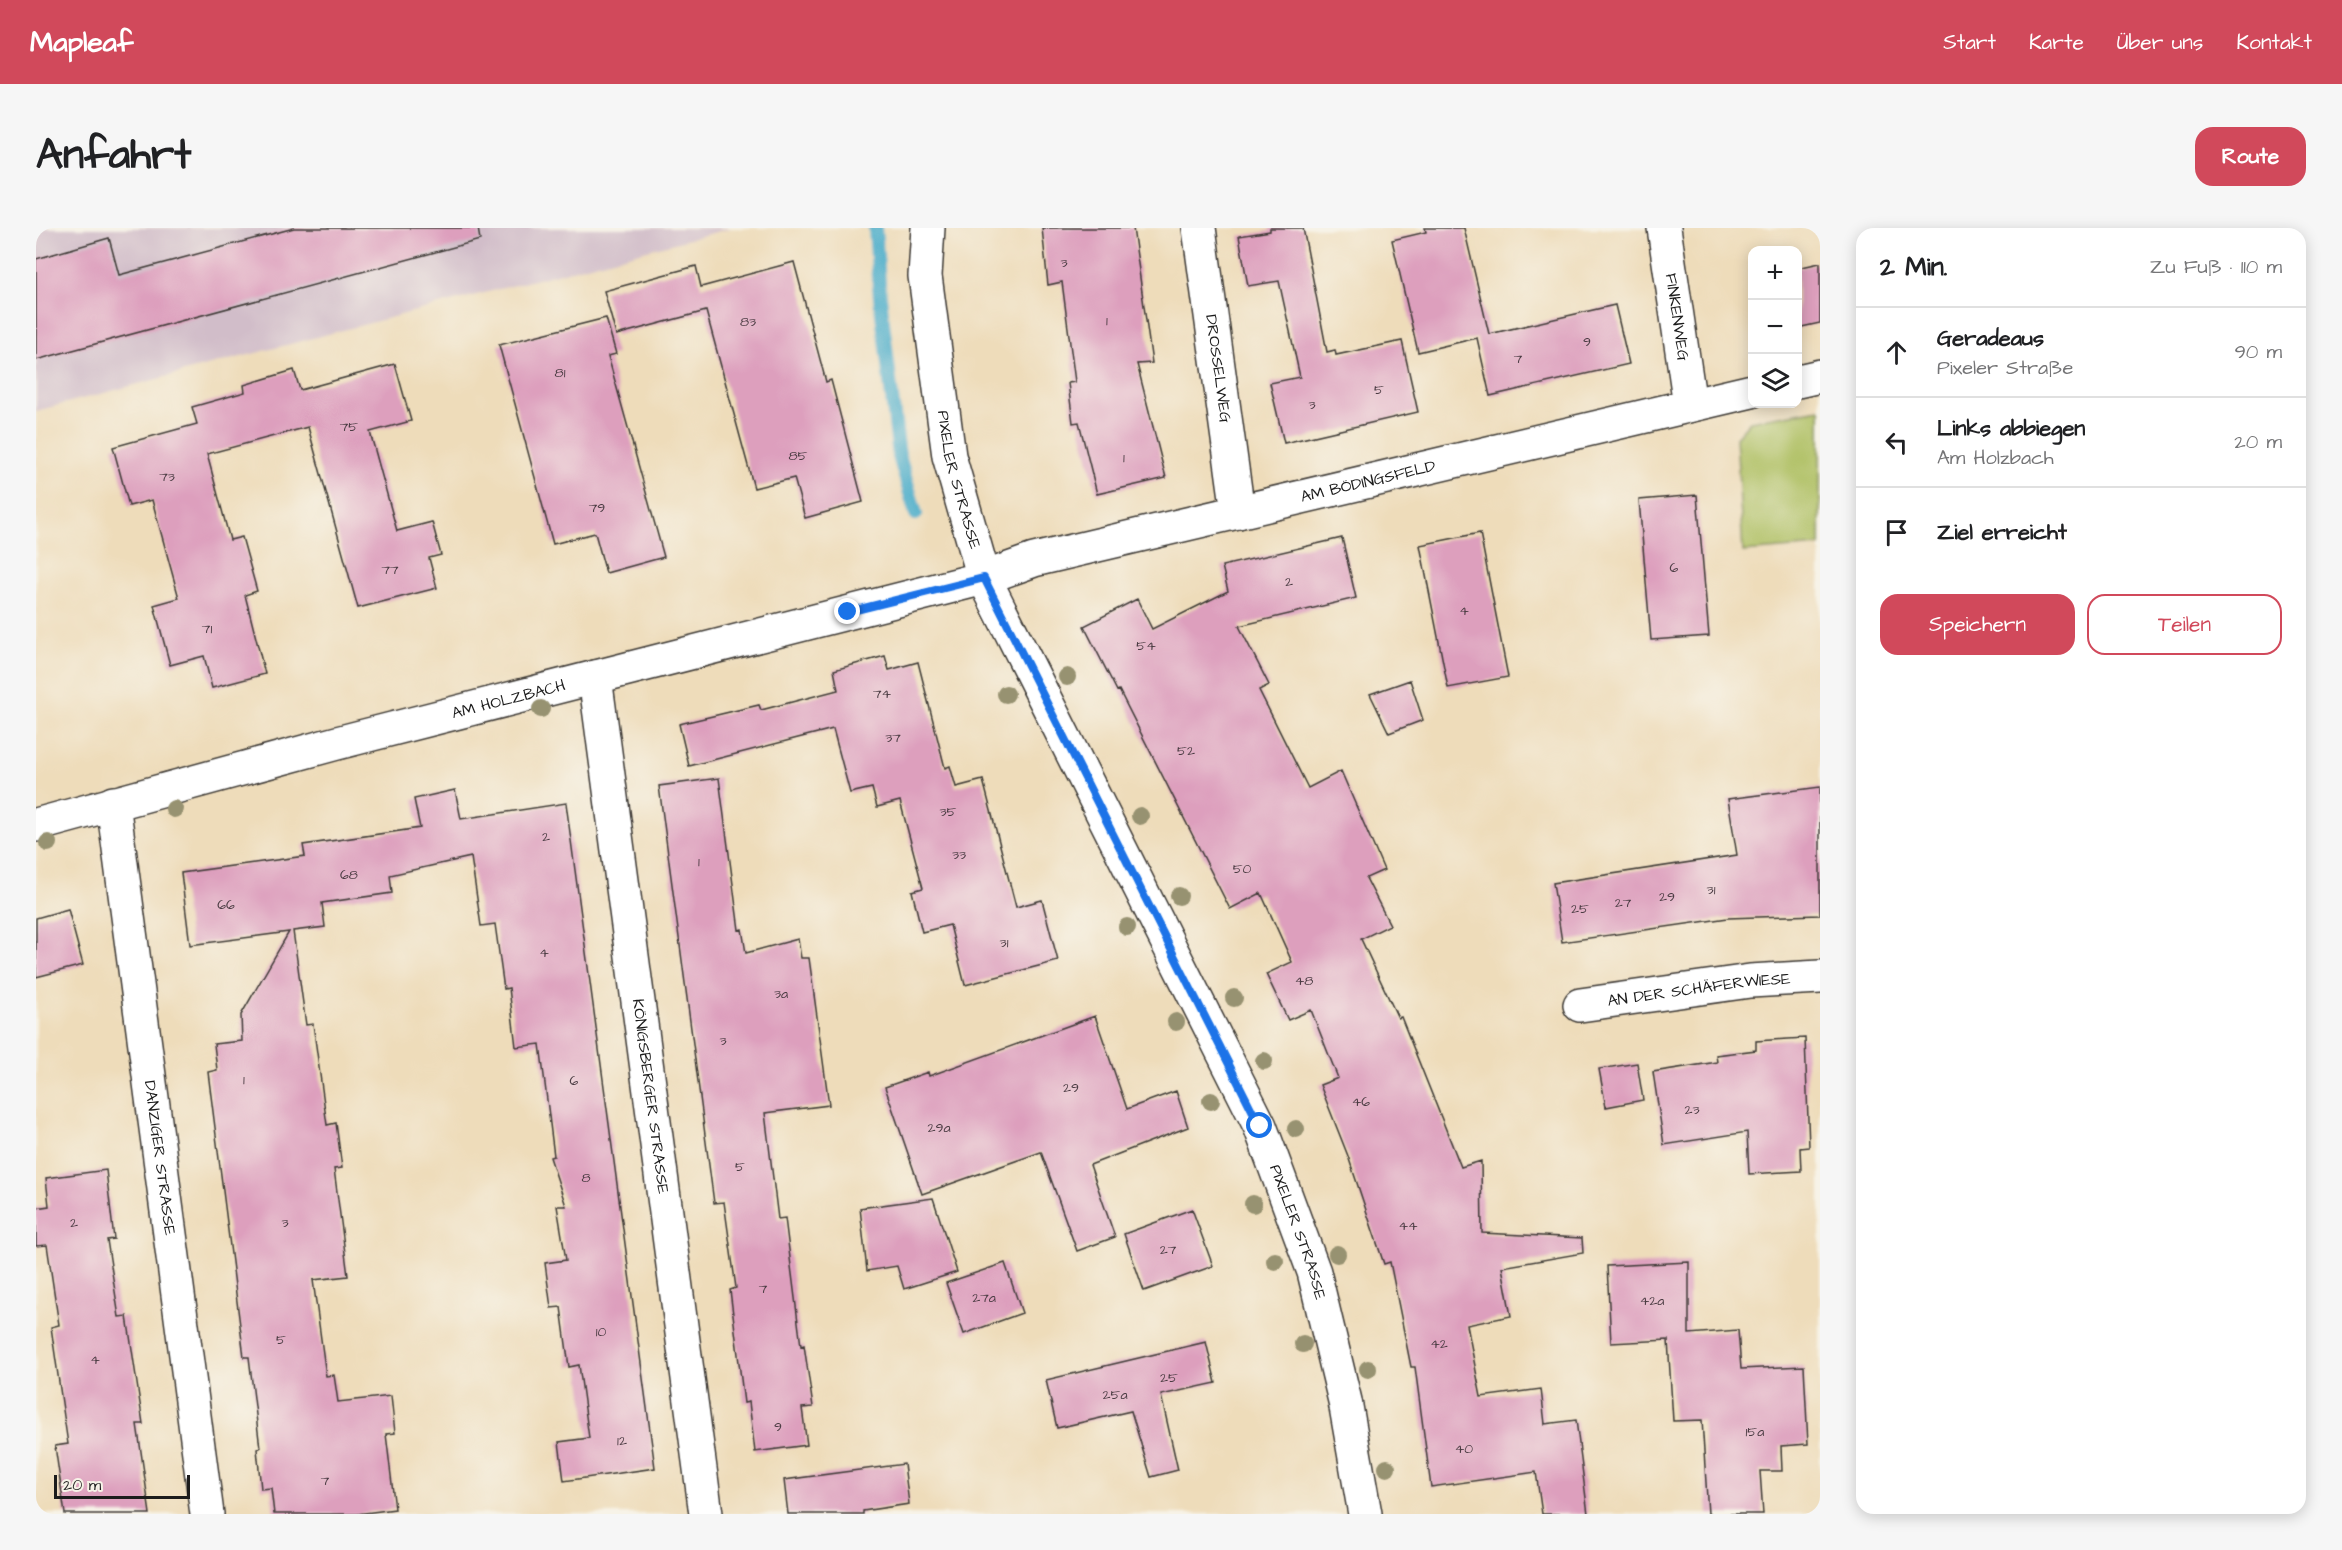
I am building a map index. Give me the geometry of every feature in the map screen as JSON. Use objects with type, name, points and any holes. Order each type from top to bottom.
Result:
[{"type":"street","name":"PIXELER STRASSE","points":[[928,228],[925,276],[949,456],[984,578],[1260,1126],[1314,1272],[1345,1401],[1365,1514]]},
{"type":"street","name":"DROSSELWEG","points":[[1199,228],[1238,512]]},
{"type":"street","name":"FINKENWEG","points":[[1664,228],[1690,405]]},
{"type":"street","points":[[1802,380],[1820,376]]},
{"type":"street","name":"AM BÖDINGSFELD","points":[[984,578],[1034,560],[1748,392]]},
{"type":"street","name":"AM HOLZBACH","points":[[36,825],[595,677],[984,578]]},
{"type":"street","name":"KÖNIGSBERGER STRASSE","points":[[595,677],[706,1514]]},
{"type":"street","name":"DANZIGER STRASSE","points":[[113,804],[207,1514]]},
{"type":"street","name":"AN DER SCHÄFERWIESE","points":[[1580,1005],[1750,981],[1820,977]]},
{"type":"shaded area","points":[[36,228],[731,228],[36,411]]},
{"type":"green space","points":[[1820,409],[1820,546],[1743,552],[1736,437],[1750,421]]},
{"type":"building","points":[[294,228],[478,228],[480,240],[36,360],[36,259],[109,238],[119,275]]},
{"type":"building","points":[[1042,228],[1133,228],[1152,363],[1137,364],[1166,478],[1097,494],[1079,422],[1073,423],[1068,383],[1075,382],[1062,282],[1048,285]]},
{"type":"building","points":[[1270,228],[1303,228],[1327,352],[1335,350],[1336,355],[1402,341],[1418,412],[1284,443],[1270,383],[1300,377],[1279,281],[1248,286],[1239,236],[1270,231]]},
{"type":"building","points":[[1425,228],[1464,228],[1489,334],[1615,305],[1629,364],[1490,396],[1477,338],[1418,352],[1392,240],[1426,232]]},
{"type":"building","points":[[794,262],[826,382],[831,380],[863,502],[805,518],[794,478],[754,488],[706,311],[616,335],[604,291],[696,266],[701,287]]},
{"type":"building","points":[[1820,263],[1820,323],[1802,327],[1802,300],[1802,267]]},
{"type":"building","points":[[606,318],[616,354],[608,356],[664,557],[606,573],[595,533],[553,544],[499,345]]},
{"type":"building","points":[[395,364],[411,421],[370,432],[397,531],[432,522],[441,555],[429,558],[437,588],[358,608],[308,427],[207,454],[230,540],[242,537],[257,591],[245,595],[265,674],[212,688],[204,656],[170,665],[154,605],[179,598],[152,500],[129,506],[113,447],[197,424],[192,407],[245,392],[244,385],[294,370],[300,390]]},
{"type":"building","points":[[1697,495],[1709,636],[1651,640],[1639,500]]},
{"type":"building","points":[[1480,533],[1508,677],[1448,688],[1420,545]]},
{"type":"building","points":[[1342,538],[1356,598],[1239,626],[1269,685],[1259,690],[1308,788],[1341,771],[1384,870],[1366,878],[1390,925],[1361,939],[1398,1018],[1401,1017],[1461,1167],[1481,1161],[1482,1233],[1582,1238],[1583,1253],[1502,1267],[1511,1316],[1467,1325],[1481,1397],[1541,1389],[1545,1424],[1576,1420],[1588,1514],[1542,1514],[1536,1472],[1431,1487],[1415,1367],[1411,1367],[1390,1262],[1384,1264],[1348,1156],[1320,1085],[1338,1078],[1311,1010],[1288,1020],[1266,974],[1292,962],[1261,893],[1230,909],[1084,626],[1137,599],[1152,629],[1228,591],[1222,566]]},
{"type":"building","points":[[885,656],[889,670],[918,662],[945,768],[950,766],[956,787],[983,780],[1016,907],[1042,900],[1058,961],[965,985],[950,925],[922,932],[912,891],[923,888],[900,801],[877,807],[872,788],[850,793],[833,729],[689,766],[679,724],[759,705],[761,710],[838,690],[834,670]]},
{"type":"building","points":[[1410,680],[1423,720],[1389,733],[1370,694]]},
{"type":"building","points":[[719,778],[739,930],[742,929],[746,953],[798,939],[801,958],[809,958],[829,1105],[765,1113],[778,1219],[785,1218],[801,1346],[804,1345],[813,1407],[802,1408],[807,1445],[755,1452],[749,1402],[744,1403],[730,1290],[736,1288],[724,1202],[714,1203],[659,786]]},
{"type":"building","points":[[1820,787],[1820,915],[1728,918],[1562,942],[1553,883],[1737,855],[1728,799]]},
{"type":"building","points":[[455,790],[461,819],[566,803],[655,1468],[564,1481],[559,1442],[589,1438],[579,1365],[569,1367],[561,1307],[551,1308],[545,1263],[566,1260],[557,1206],[566,1206],[550,1157],[554,1156],[540,1044],[516,1047],[509,988],[504,989],[495,924],[481,926],[471,857],[390,875],[392,893],[322,903],[325,927],[293,931],[306,1025],[313,1024],[327,1125],[336,1123],[342,1168],[334,1169],[348,1276],[313,1280],[326,1376],[334,1375],[338,1402],[391,1396],[395,1433],[386,1434],[395,1509],[357,1514],[274,1514],[271,1488],[261,1489],[257,1449],[260,1448],[249,1357],[244,1357],[208,1072],[217,1070],[214,1044],[242,1041],[241,1015],[289,932],[190,945],[181,873],[305,856],[303,845],[420,828],[414,799]]},
{"type":"building","points":[[68,909],[83,965],[36,977],[36,918]]},
{"type":"building","points":[[1095,1016],[1127,1109],[1176,1091],[1188,1127],[1090,1165],[1115,1237],[1077,1251],[1041,1152],[922,1194],[885,1087],[928,1072],[929,1076]]},
{"type":"building","points":[[1805,1038],[1809,1147],[1800,1148],[1801,1171],[1749,1174],[1747,1132],[1664,1145],[1653,1072],[1717,1062],[1716,1055],[1756,1050],[1756,1041]]},
{"type":"building","points":[[1637,1063],[1643,1100],[1606,1107],[1599,1069]]},
{"type":"building","points":[[106,1170],[114,1239],[107,1240],[119,1317],[127,1316],[143,1424],[137,1424],[150,1514],[65,1514],[55,1446],[68,1444],[51,1327],[59,1325],[47,1245],[36,1246],[36,1208],[49,1206],[46,1178]]},
{"type":"building","points":[[933,1198],[957,1272],[904,1289],[897,1266],[867,1271],[860,1208]]},
{"type":"building","points":[[1192,1209],[1213,1266],[1144,1291],[1124,1234]]},
{"type":"building","points":[[1689,1262],[1689,1334],[1738,1330],[1741,1369],[1804,1366],[1808,1444],[1781,1446],[1782,1471],[1760,1471],[1763,1514],[1708,1514],[1702,1420],[1673,1421],[1668,1340],[1611,1343],[1607,1266]]},
{"type":"building","points":[[1005,1263],[1022,1313],[964,1334],[946,1283]]},
{"type":"building","points":[[1206,1342],[1216,1383],[1161,1395],[1178,1470],[1151,1477],[1131,1411],[1057,1428],[1046,1380]]},
{"type":"building","points":[[904,1464],[909,1504],[863,1511],[863,1514],[788,1514],[784,1480]]},
{"type":"waterway","points":[[875,228],[880,297],[899,456],[916,514]]},
{"type":"route","points":[[848,612],[984,578],[1260,1126]]}]
